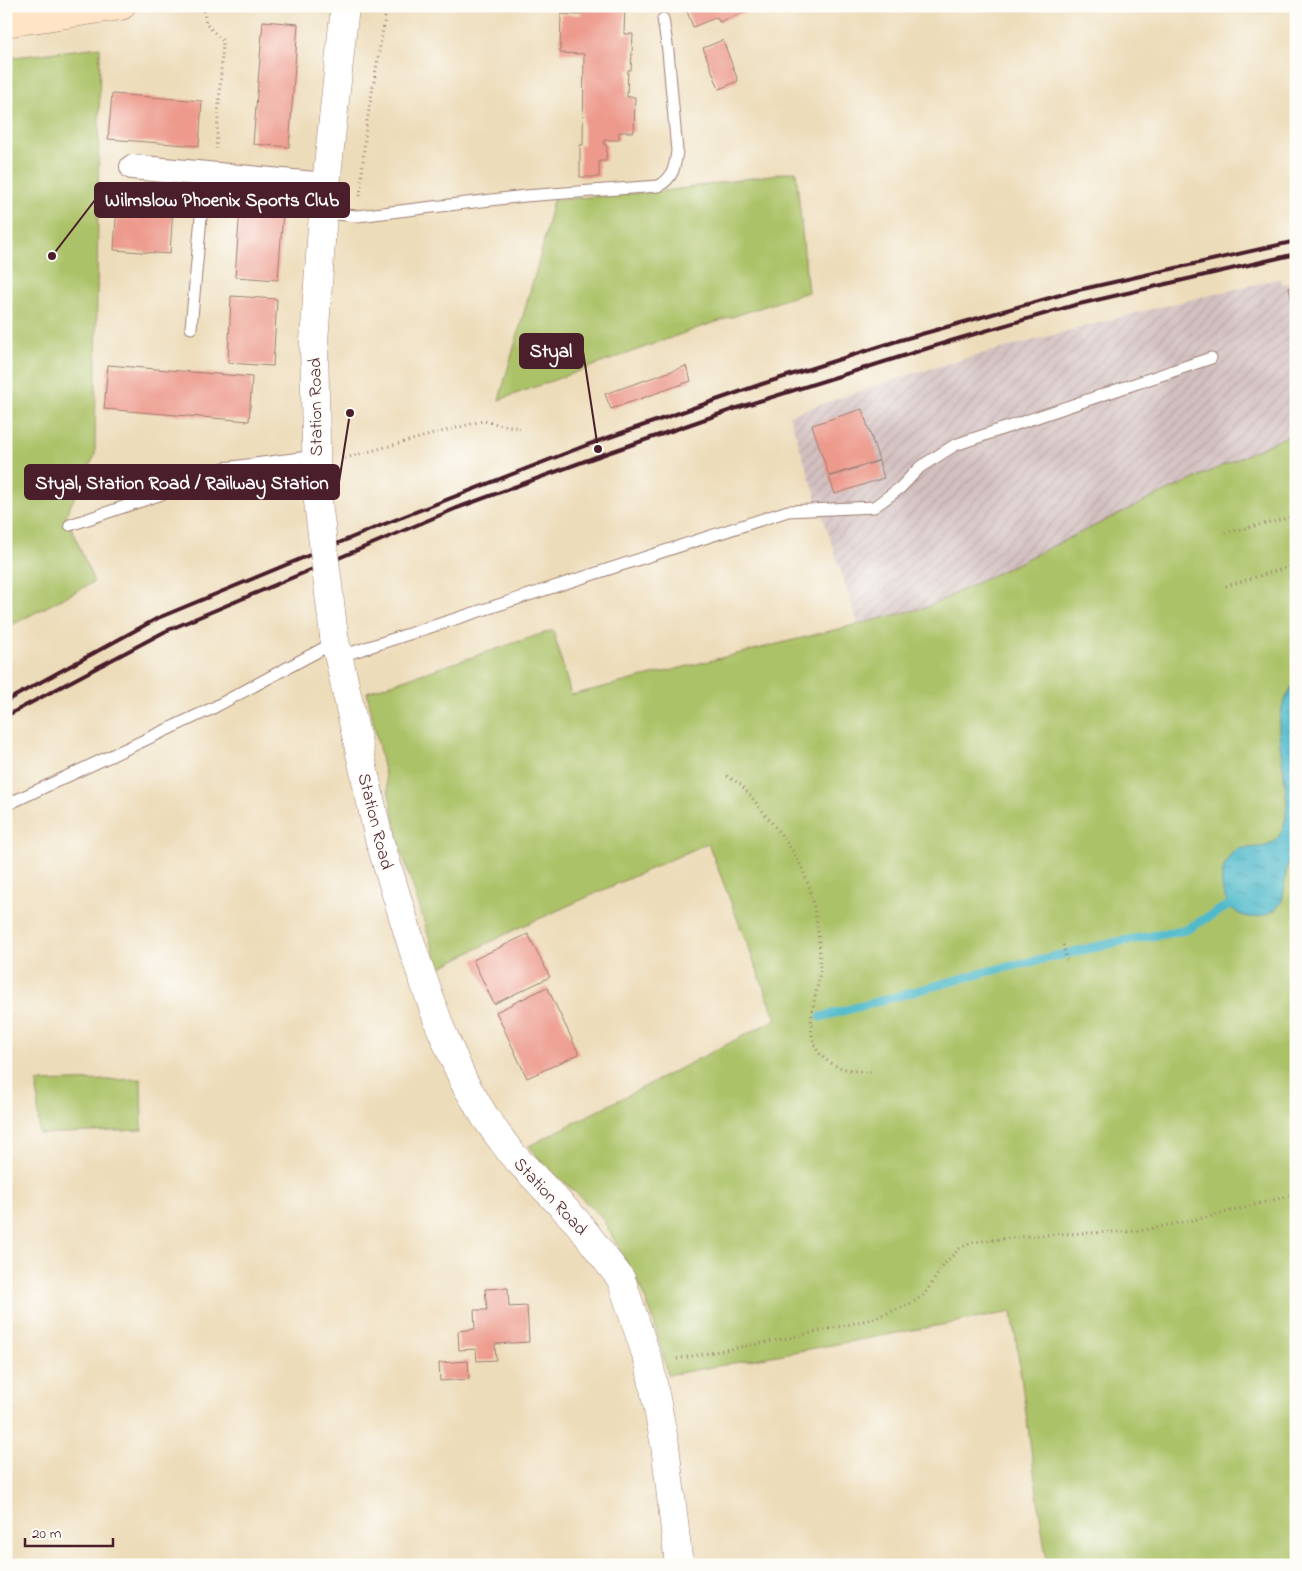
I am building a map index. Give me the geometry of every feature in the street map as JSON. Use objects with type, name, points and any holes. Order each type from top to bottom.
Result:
[{"type":"main road","points":[[6,22],[121,6]]},
{"type":"street","name":"Station Road","points":[[345,6],[323,213],[314,342],[316,472],[336,645],[379,839],[415,956],[443,1035],[464,1082],[485,1117],[511,1153],[578,1222],[621,1278],[649,1363],[665,1445],[679,1565]]},
{"type":"street","points":[[132,167],[326,185]]},
{"type":"lane","points":[[323,213],[358,216],[525,196],[658,186],[668,182],[675,167],[677,152],[670,66],[663,19]]},
{"type":"lane","points":[[190,328],[210,174]]},
{"type":"lane","points":[[6,806],[211,709],[336,645],[788,511],[874,507],[900,488],[920,467],[955,445],[1211,358]]},
{"type":"lane","points":[[70,525],[159,495],[224,468],[316,472]]},
{"type":"path","points":[[203,6],[206,24],[223,41],[210,174]]},
{"type":"path","points":[[358,216],[366,126],[387,6]]},
{"type":"path","points":[[316,472],[482,421],[520,428]]},
{"type":"path","points":[[1225,534],[1296,517]]},
{"type":"path","points":[[1226,586],[1286,568],[1296,560]]},
{"type":"path","points":[[727,776],[740,784],[750,795],[804,872],[820,954],[820,971],[811,1022],[818,1052],[837,1066],[860,1072],[873,1072]]},
{"type":"path","points":[[1063,945],[1067,960]]},
{"type":"path","points":[[649,1363],[794,1337],[872,1319],[908,1305],[924,1295],[946,1263],[960,1248],[973,1242],[1040,1235],[1139,1231],[1212,1216],[1296,1194]]},
{"type":"shaded area","points":[[1281,278],[1281,284],[1296,283],[1296,432],[1154,497],[927,607],[858,623],[789,415],[906,376],[978,355],[1140,312]]},
{"type":"green space","points":[[100,47],[95,455],[66,515],[94,582],[6,628],[6,58]]},
{"type":"green space","points":[[796,171],[808,292],[698,328],[499,400],[541,253],[553,200],[673,190]]},
{"type":"green space","points":[[1296,432],[1296,1565],[1047,1565],[1012,1312],[668,1375],[652,1315],[640,1287],[601,1216],[538,1158],[529,1146],[776,1019],[708,843],[514,930],[439,968],[401,850],[367,692],[553,630],[571,695],[927,607],[1154,497]]},
{"type":"green space","points":[[141,1079],[142,1130],[39,1134],[37,1082]]},
{"type":"water","points":[[1296,681],[1297,818],[1295,842],[1285,876],[1284,893],[1281,903],[1268,914],[1249,917],[1238,913],[1230,906],[1224,896],[1222,885],[1223,872],[1227,860],[1235,850],[1269,845],[1279,836],[1284,824],[1286,792],[1279,721],[1284,703]]},
{"type":"building","points":[[581,6],[625,6],[624,34],[633,34],[631,70],[628,70],[627,97],[635,97],[634,132],[619,132],[619,140],[604,140],[604,145],[607,145],[606,161],[599,161],[599,177],[580,177],[580,145],[583,145],[584,54],[560,53],[561,14],[581,15]]},
{"type":"building","points":[[685,6],[746,6],[748,11],[719,22],[717,17],[693,27]]},
{"type":"building","points":[[263,21],[298,24],[289,147],[253,144]]},
{"type":"building","points":[[723,40],[738,81],[719,89],[703,48]]},
{"type":"building","points":[[112,94],[202,101],[199,146],[108,139]]},
{"type":"building","points":[[117,203],[173,207],[170,254],[114,250]]},
{"type":"building","points":[[240,208],[283,211],[278,280],[235,277]]},
{"type":"building","points":[[1296,286],[1296,316],[1295,316],[1289,288]]},
{"type":"building","points":[[231,296],[277,299],[273,366],[228,363]]},
{"type":"building","points":[[108,365],[252,377],[249,421],[104,409]]},
{"type":"building","points":[[686,366],[691,381],[611,409],[605,394]]},
{"type":"building","points":[[862,409],[879,460],[829,476],[812,425]]},
{"type":"building","points":[[879,461],[884,478],[835,494],[829,477]]},
{"type":"building","points":[[528,934],[550,977],[494,1004],[473,960]]},
{"type":"building","points":[[547,987],[579,1054],[527,1078],[496,1012]]},
{"type":"building","points":[[508,1288],[509,1307],[527,1306],[529,1342],[495,1344],[496,1360],[477,1361],[476,1349],[459,1350],[458,1331],[475,1329],[474,1310],[487,1310],[485,1289]]},
{"type":"building","points":[[468,1361],[469,1379],[440,1381],[439,1363]]},
{"type":"waterway","points":[[821,1017],[986,972],[1117,942],[1186,930],[1229,905]]},
{"type":"railway","points":[[6,701],[158,618],[382,525],[587,445],[762,384],[897,341],[1074,291],[1296,241]]},
{"type":"railway","points":[[6,716],[166,631],[457,508],[596,457],[737,408],[954,340],[1075,305],[1296,254]]},
{"type":"place","name":"Wilmslow Phoenix Sports Club","points":[[52,256]]},
{"type":"place","name":"Styal, Station Road / Railway Station","points":[[350,413]]},
{"type":"place","name":"Styal","points":[[598,449]]}]
